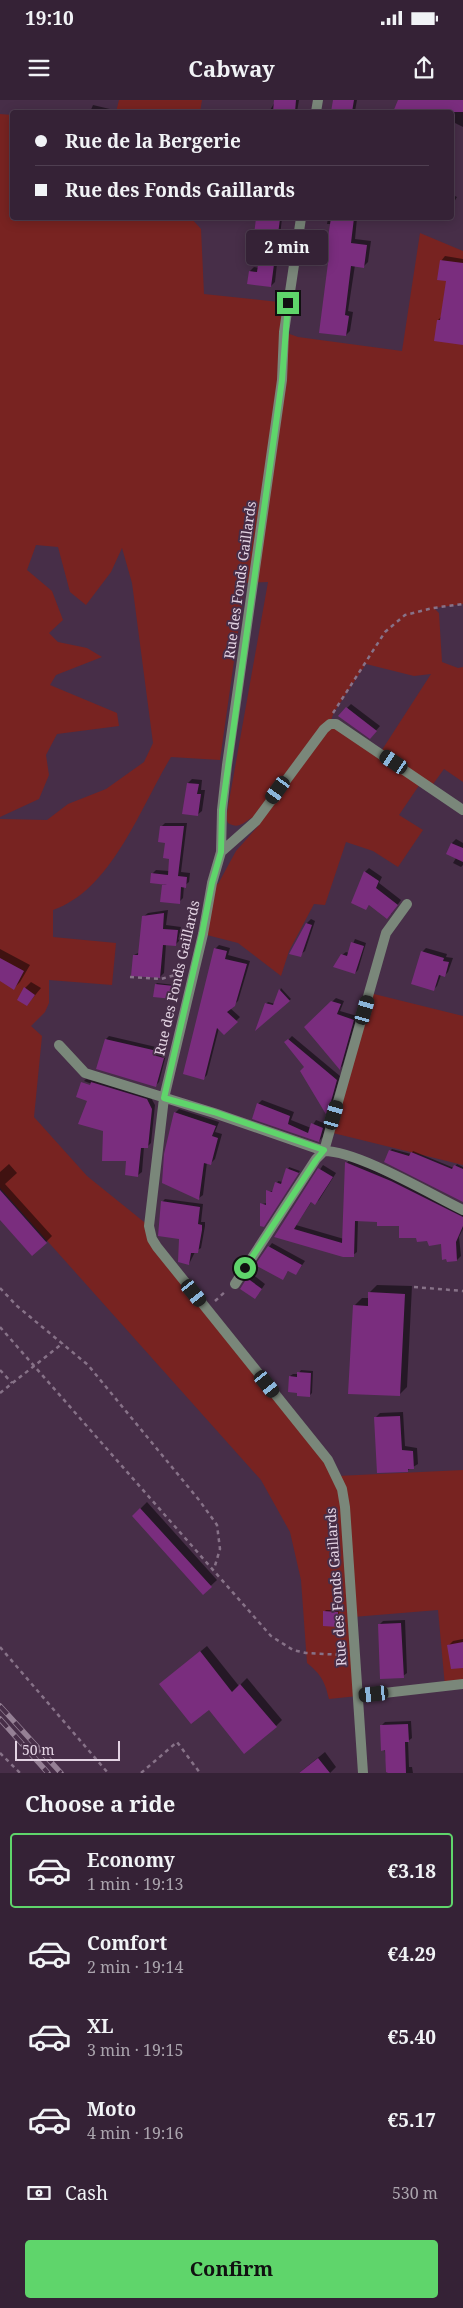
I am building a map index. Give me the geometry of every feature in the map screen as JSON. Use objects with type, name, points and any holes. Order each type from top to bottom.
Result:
[{"type":"street","name":"Rue des Fonds Gaillards","points":[[301,220],[284,332],[282,380],[227,765],[222,810],[221,852],[212,883],[164,1098],[149,1226],[152,1239],[157,1248],[328,1460],[337,1476],[345,1507],[363,1773]]},
{"type":"street","points":[[221,852],[256,821],[324,729],[330,724],[341,727],[463,810]]},
{"type":"street","points":[[235,1284],[324,1150],[386,932],[407,904]]},
{"type":"street","points":[[59,1045],[84,1073],[214,1112],[324,1150],[334,1151],[360,1160],[463,1210]]},
{"type":"street","points":[[358,1696],[463,1684]]},
{"type":"path","points":[[330,724],[334,712],[385,632],[405,615],[433,608],[463,604]]},
{"type":"path","points":[[130,977],[161,979],[179,973],[192,974]]},
{"type":"path","points":[[206,1308],[235,1284]]},
{"type":"path","points":[[414,1287],[463,1291]]},
{"type":"path","points":[[0,1288],[17,1306],[88,1365],[162,1452],[217,1525],[220,1549],[214,1569]]},
{"type":"path","points":[[0,1327],[33,1367],[272,1636],[284,1646],[306,1653],[355,1656]]},
{"type":"path","points":[[0,1393],[63,1343]]},
{"type":"path","points":[[0,1370],[12,1383]]},
{"type":"path","points":[[0,1647],[108,1773]]},
{"type":"path","points":[[141,1773],[177,1742],[200,1773]]},
{"type":"path","points":[[0,1753],[20,1773]]},
{"type":"shaded area","points":[[119,100],[202,100],[200,110],[116,110]]},
{"type":"shaded area","points":[[0,114],[10,115],[10,220],[193,220],[201,229],[204,294],[288,303],[284,332],[298,337],[402,351],[420,233],[463,251],[463,604],[434,608],[439,613],[442,662],[458,668],[463,667],[463,782],[444,769],[431,787],[422,781],[399,815],[423,830],[398,867],[373,851],[346,842],[325,905],[314,904],[289,951],[281,976],[238,943],[203,934],[212,883],[218,884],[236,851],[260,824],[251,818],[235,826],[228,823],[226,818],[268,582],[245,583],[220,760],[171,757],[136,822],[108,866],[92,885],[74,900],[53,910],[53,937],[116,943],[112,985],[49,980],[49,1003],[45,1012],[31,1026],[42,1036],[34,1117],[87,1176],[149,1226],[152,1239],[337,1476],[463,1470],[463,1684],[445,1686],[438,1610],[353,1617],[358,1696],[329,1699],[322,1679],[307,1663],[301,1580],[290,1532],[261,1480],[0,1188],[0,819],[47,820],[68,804],[106,789],[144,762],[153,743],[132,583],[122,548],[111,572],[86,605],[70,592],[58,547],[36,545],[27,570],[52,591],[63,620],[49,633],[58,642],[87,648],[102,657],[56,675],[50,685],[117,713],[119,726],[57,734],[46,755],[49,775],[39,799],[0,817]],"holes":[[[366,664],[414,676],[431,674],[380,753],[330,723],[334,712]]]},
{"type":"shaded area","points":[[370,993],[463,1016],[463,1165],[329,1132]]},
{"type":"building","points":[[274,100],[296,100],[295,110],[273,110]]},
{"type":"building","points":[[333,100],[354,100],[352,110],[331,110]]},
{"type":"building","points":[[398,100],[463,100],[463,112],[454,112],[454,110],[394,110]]},
{"type":"building","points":[[256,220],[280,220],[271,287],[247,284],[249,271],[257,272],[261,244],[253,244]]},
{"type":"building","points":[[331,220],[354,220],[351,243],[367,245],[364,268],[351,266],[345,315],[349,316],[346,336],[319,333],[328,263],[324,262]]},
{"type":"building","points":[[440,260],[463,263],[463,345],[434,341],[437,320],[440,320],[446,281],[437,280]]},
{"type":"building","points":[[346,707],[377,731],[370,739],[338,716]]},
{"type":"building","points":[[187,783],[199,784],[197,794],[201,794],[198,816],[182,814]]},
{"type":"building","points":[[160,826],[184,826],[178,876],[187,877],[186,888],[181,887],[180,904],[160,902],[162,885],[167,885],[150,883],[151,873],[168,875],[169,859],[163,858],[165,843],[158,842]]},
{"type":"building","points":[[451,843],[463,848],[463,862],[446,854]]},
{"type":"building","points":[[364,871],[379,881],[376,888],[398,905],[387,919],[369,905],[366,910],[351,903]]},
{"type":"building","points":[[164,913],[163,929],[178,930],[176,946],[163,945],[160,978],[131,976],[133,955],[138,955],[142,916]]},
{"type":"building","points":[[306,923],[312,925],[301,957],[289,954]]},
{"type":"building","points":[[351,942],[364,946],[355,974],[333,967],[341,954],[347,956]]},
{"type":"building","points":[[214,948],[227,951],[225,959],[247,964],[235,1006],[227,1012],[238,1022],[224,1035],[217,1028],[204,1080],[183,1074]]},
{"type":"building","points":[[421,951],[444,958],[443,961],[449,962],[445,977],[439,975],[434,991],[411,984]]},
{"type":"building","points":[[0,958],[24,971],[14,990],[0,981]]},
{"type":"building","points":[[155,984],[174,986],[173,999],[153,997]]},
{"type":"building","points":[[24,987],[35,995],[27,1006],[17,1000]]},
{"type":"building","points":[[279,989],[290,1001],[255,1031],[265,1003],[273,1005]]},
{"type":"building","points":[[331,1001],[341,1004],[337,1014],[354,1020],[340,1070],[304,1027]]},
{"type":"building","points":[[105,1039],[153,1050],[153,1055],[164,1058],[156,1087],[96,1069]]},
{"type":"building","points":[[288,1039],[337,1080],[327,1116],[300,1071],[304,1067],[284,1042]]},
{"type":"building","points":[[81,1082],[90,1085],[91,1082],[147,1099],[152,1109],[148,1148],[141,1148],[138,1177],[125,1175],[126,1161],[102,1161],[103,1131],[78,1124],[87,1101],[76,1097]]},
{"type":"building","points":[[257,1103],[290,1116],[288,1124],[308,1133],[311,1123],[323,1128],[319,1142],[252,1119]]},
{"type":"building","points":[[174,1112],[216,1126],[212,1136],[218,1138],[211,1165],[204,1163],[199,1200],[162,1183],[164,1154]]},
{"type":"building","points":[[389,1150],[409,1156],[411,1152],[452,1169],[454,1165],[463,1169],[463,1202],[384,1162]]},
{"type":"building","points":[[345,1162],[391,1181],[463,1217],[463,1226],[456,1242],[457,1261],[447,1262],[446,1259],[442,1260],[441,1244],[429,1246],[427,1241],[417,1242],[416,1238],[399,1238],[399,1226],[377,1226],[377,1222],[355,1221],[354,1257],[343,1257],[274,1237],[318,1168],[333,1177],[315,1205],[311,1202],[294,1229],[342,1243]]},
{"type":"building","points":[[286,1168],[299,1173],[264,1227],[260,1226],[260,1203],[266,1205],[266,1190],[272,1192],[275,1182],[281,1184]]},
{"type":"building","points":[[0,1190],[47,1243],[32,1256],[0,1220]]},
{"type":"building","points":[[161,1201],[200,1207],[198,1224],[202,1225],[202,1230],[198,1253],[191,1253],[189,1265],[178,1262],[179,1239],[158,1236]]},
{"type":"building","points":[[268,1246],[302,1265],[296,1275],[288,1271],[283,1280],[255,1265]]},
{"type":"building","points":[[247,1278],[262,1289],[255,1299],[240,1289]]},
{"type":"building","points":[[368,1292],[405,1294],[400,1396],[348,1394],[353,1305],[368,1306]]},
{"type":"building","points":[[297,1372],[311,1373],[310,1397],[297,1396],[297,1393],[288,1392],[289,1376],[297,1377]]},
{"type":"building","points":[[400,1416],[402,1450],[413,1451],[414,1469],[408,1469],[408,1472],[377,1473],[374,1417]]},
{"type":"building","points":[[140,1508],[212,1587],[203,1595],[132,1516]]},
{"type":"building","points":[[323,1611],[338,1612],[338,1627],[323,1626]]},
{"type":"building","points":[[401,1623],[404,1678],[380,1679],[378,1624]]},
{"type":"building","points":[[463,1642],[463,1668],[451,1669],[447,1645]]},
{"type":"building","points":[[200,1651],[232,1692],[240,1684],[277,1727],[244,1754],[209,1710],[191,1724],[159,1684]]},
{"type":"building","points":[[408,1724],[409,1742],[405,1742],[406,1773],[388,1773],[386,1772],[385,1750],[381,1751],[380,1725]]},
{"type":"building","points":[[318,1758],[330,1773],[299,1773]]},
{"type":"railway","points":[[0,1706],[61,1773]]},
{"type":"railway","points":[[0,1719],[48,1773]]},
{"type":"route","points":[[245,1268],[324,1150],[214,1112],[164,1098],[212,883],[221,852],[222,810],[227,765],[282,380],[284,332],[288,303]]}]
